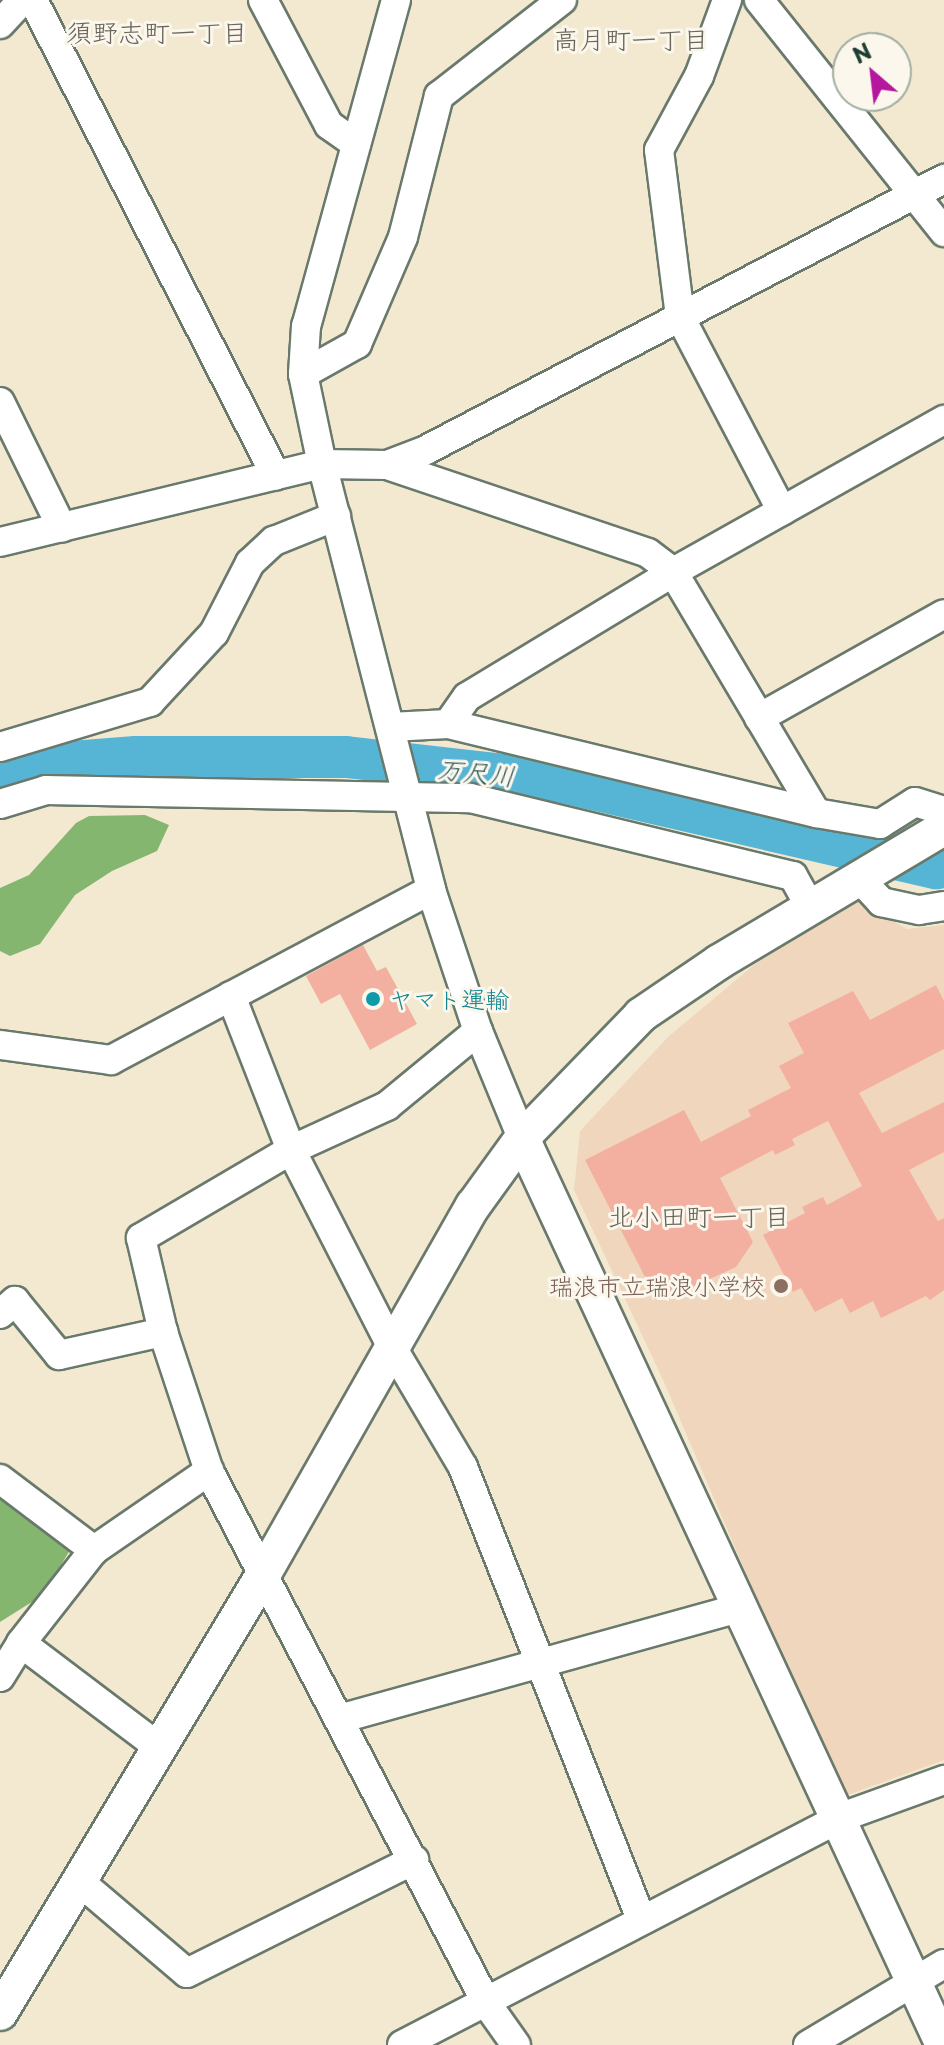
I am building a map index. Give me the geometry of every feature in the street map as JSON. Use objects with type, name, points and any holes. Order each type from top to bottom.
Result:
[{"type":"street","points":[[0,24],[22,0]]},
{"type":"street","points":[[33,0],[276,476]]},
{"type":"street","points":[[263,0],[329,125],[356,144]]},
{"type":"street","points":[[396,0],[306,326],[303,374],[322,464],[431,890],[478,1031],[522,1138],[943,2045]]},
{"type":"street","points":[[303,374],[357,344],[403,237],[439,96],[562,0]]},
{"type":"street","points":[[727,0],[699,76],[659,150],[680,317],[782,511]]},
{"type":"street","points":[[759,0],[944,232]]},
{"type":"street","points":[[387,465],[426,450],[944,179]]},
{"type":"street","points":[[0,402],[62,528]]},
{"type":"street","points":[[448,724],[467,697],[673,572],[944,420]]},
{"type":"street","points":[[0,542],[322,464],[387,465],[648,553],[673,572],[816,813]]},
{"type":"street","points":[[0,747],[150,702],[214,633],[250,563],[274,541],[336,516]]},
{"type":"street","points":[[759,718],[944,614]]},
{"type":"street","points":[[390,727],[448,724],[816,813],[880,824],[915,802],[944,811]]},
{"type":"street","points":[[0,804],[46,790],[470,798],[793,876],[810,907]]},
{"type":"street","points":[[0,2013],[263,1575],[473,1206],[522,1138],[641,1015],[810,907],[944,828]]},
{"type":"street","points":[[859,878],[881,902],[919,910],[944,906]]},
{"type":"street","points":[[0,1045],[111,1060],[431,890]]},
{"type":"street","points":[[231,996],[291,1150],[393,1349],[463,1467],[641,1920]]},
{"type":"street","points":[[478,1031],[387,1106],[291,1150],[141,1238],[163,1332],[209,1471],[487,2004],[516,2045]]},
{"type":"street","points":[[0,1314],[15,1301],[59,1355],[163,1332]]},
{"type":"street","points":[[0,1677],[21,1643],[94,1550],[209,1471]]},
{"type":"street","points":[[0,1479],[94,1550]]},
{"type":"street","points":[[339,1719],[738,1608]]},
{"type":"street","points":[[21,1643],[160,1748]]},
{"type":"street","points":[[402,2045],[487,2004],[839,1818],[944,1780]]},
{"type":"street","points":[[80,1882],[187,1973],[414,1860]]},
{"type":"street","points":[[808,2045],[944,1964]]},
{"type":"shaded area","name":"瑞浪市立瑞浪小学校","points":[[859,901],[907,929],[944,925],[944,1760],[842,1797],[664,1382],[574,1190],[580,1131],[668,1037],[755,964]]},
{"type":"green space","points":[[145,815],[169,825],[157,851],[112,871],[75,895],[40,944],[10,956],[0,951],[0,888],[29,875],[76,823],[89,816]]},
{"type":"green space","points":[[0,1490],[40,1517],[70,1550],[43,1595],[0,1622]]},
{"type":"building","name":"ヤマト運輸","points":[[363,945],[377,971],[386,967],[417,1024],[370,1050],[340,994],[321,1004],[306,976]]},
{"type":"building","points":[[936,985],[944,1001],[944,1049],[859,1093],[882,1133],[944,1102],[944,1152],[909,1170],[938,1221],[944,1218],[944,1290],[930,1300],[926,1296],[881,1318],[873,1301],[850,1313],[842,1298],[815,1312],[801,1288],[793,1292],[763,1235],[805,1213],[802,1207],[823,1197],[827,1205],[862,1186],[828,1121],[792,1139],[795,1145],[775,1155],[773,1150],[720,1178],[753,1242],[736,1267],[673,1296],[658,1276],[646,1279],[585,1160],[684,1110],[701,1142],[751,1116],[748,1110],[791,1088],[779,1066],[804,1053],[788,1023],[853,991],[870,1020]]},
{"type":"waterway","name":"万尺川","points":[[0,774],[21,766],[136,757],[346,757],[558,781],[936,868],[944,867]]},
{"type":"place","name":"ヤマト運輸","points":[[373,999]]},
{"type":"place","name":"瑞浪市立瑞浪小学校","points":[[781,1286]]},
{"type":"district","name":"須野志町一丁目","points":[[157,32]]},
{"type":"district","name":"高月町一丁目","points":[[631,39]]},
{"type":"district","name":"北小田町一丁目","points":[[699,1216]]}]
